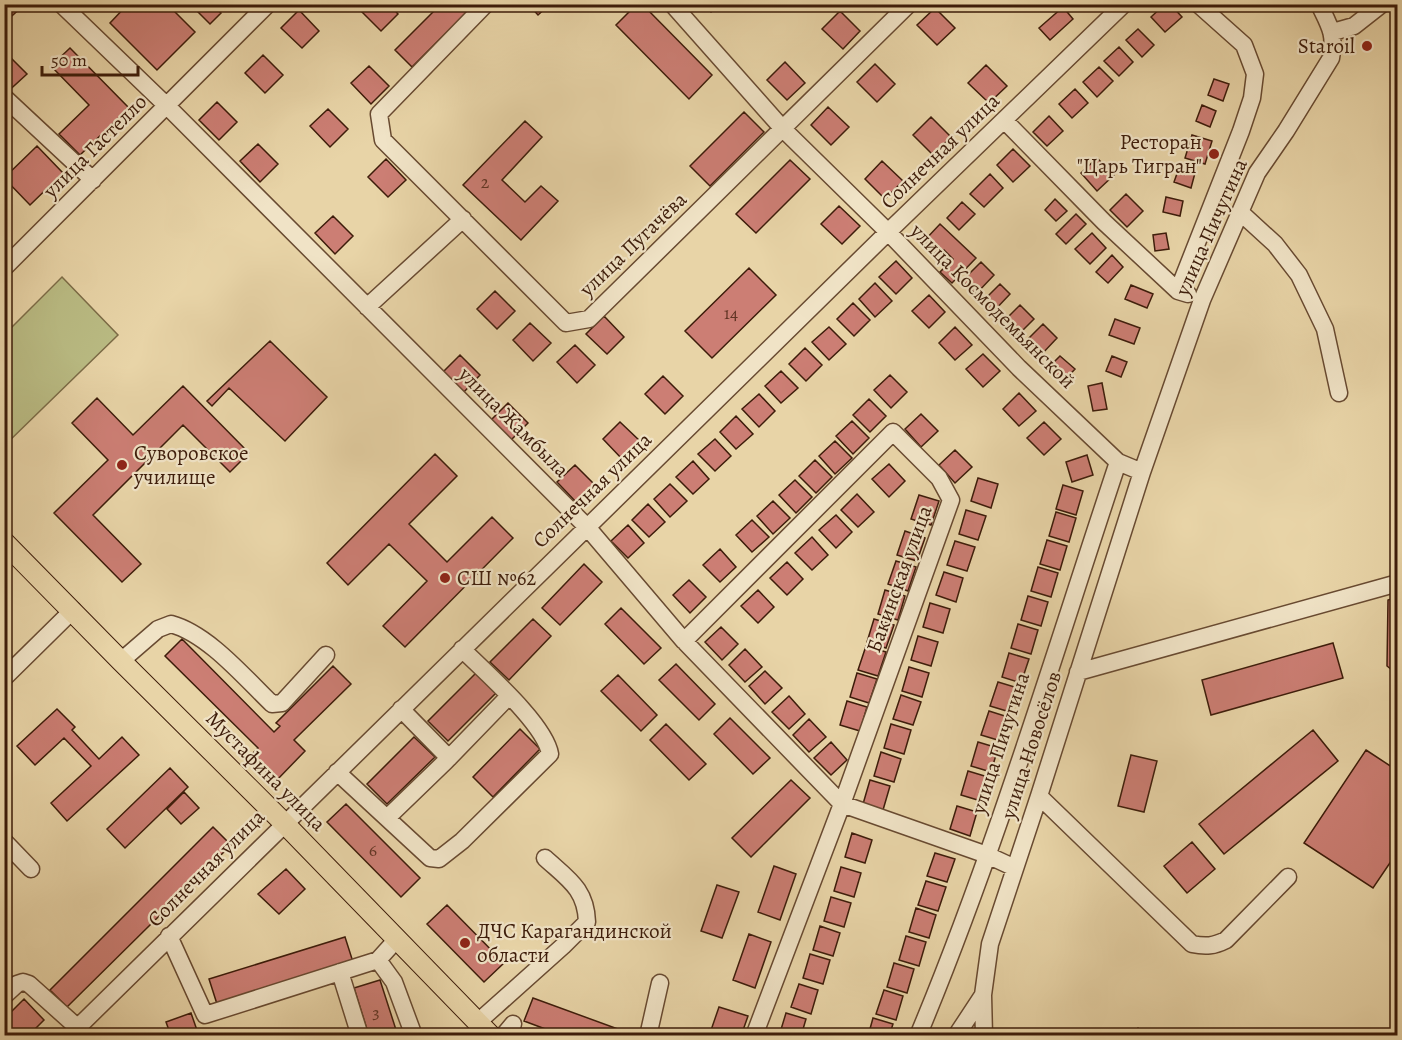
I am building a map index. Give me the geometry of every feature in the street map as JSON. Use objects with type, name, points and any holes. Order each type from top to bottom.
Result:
[{"type":"main road","name":"Мустафина улица","points":[[4,542],[485,1029]]},
{"type":"street","name":"улица Жамбыла","points":[[61,4],[167,106],[587,527],[684,641],[842,804],[987,855],[1015,868]]},
{"type":"street","name":"улица Гастелло","points":[[4,268],[268,4]]},
{"type":"street","name":"улица Пугачёва","points":[[486,4],[379,114],[383,140],[566,322],[589,319],[909,4]]},
{"type":"street","name":"улица Космодемьянской","points":[[672,4],[783,129],[888,232],[1019,368],[1118,462],[1142,472]]},
{"type":"street","name":"Солнечная улица","points":[[73,1031],[888,232],[1124,4]]},
{"type":"street","points":[[1178,291],[1225,174],[1252,98],[1255,74],[1244,45],[1198,4]]},
{"type":"street","points":[[1319,4],[1333,32],[1354,26],[1382,4]]},
{"type":"street","name":"улица Пичугина","points":[[1142,472],[1202,300],[1251,186],[1257,173],[1331,58],[1333,32]]},
{"type":"street","points":[[4,97],[93,180]]},
{"type":"street","points":[[1004,120],[1104,222],[1178,291],[1202,300]]},
{"type":"street","points":[[1225,174],[1251,186]]},
{"type":"street","points":[[1240,212],[1275,244],[1299,275],[1325,329],[1339,393]]},
{"type":"street","points":[[367,307],[463,219]]},
{"type":"street","name":"Бакинская улица","points":[[684,641],[893,432],[939,478],[951,500],[842,804],[754,1035]]},
{"type":"street","name":"улица Пичугина","points":[[918,1035],[940,983],[987,855],[1118,462]]},
{"type":"street","name":"улица Новосёлов","points":[[984,1035],[983,995],[990,944],[1040,796],[1142,472]]},
{"type":"street","points":[[1078,672],[1398,583]]},
{"type":"street","points":[[4,678],[73,610]]},
{"type":"street","points":[[121,661],[158,630],[171,624],[186,628],[273,704],[277,705],[282,703],[326,655]]},
{"type":"street","points":[[337,772],[430,858],[439,859],[462,841],[550,754],[548,743],[534,721],[462,649]]},
{"type":"street","points":[[387,818],[508,696]]},
{"type":"street","points":[[401,709],[449,758]]},
{"type":"street","points":[[1040,796],[1192,944],[1205,947],[1215,946],[1226,940],[1288,877]]},
{"type":"street","points":[[4,841],[32,869]]},
{"type":"street","points":[[485,1029],[586,922],[584,899],[576,887],[545,858]]},
{"type":"street","points":[[170,936],[205,1014],[378,960],[398,939]]},
{"type":"street","points":[[378,960],[394,982],[414,1035]]},
{"type":"street","points":[[340,972],[360,1035]]},
{"type":"street","points":[[4,996],[16,984],[23,982],[29,984],[73,1031]]},
{"type":"street","points":[[648,1035],[660,983]]},
{"type":"street","points":[[956,1035],[983,995]]},
{"type":"green space","points":[[62,277],[118,335],[5,445],[5,334]]},
{"type":"building","points":[[4,4],[23,4],[24,5],[4,23]]},
{"type":"building","points":[[128,4],[167,4],[195,32],[157,70],[110,23]]},
{"type":"building","points":[[203,4],[212,4],[221,13],[210,24],[197,11]]},
{"type":"building","points":[[354,4],[389,4],[398,14],[381,31]]},
{"type":"building","points":[[441,4],[462,4],[468,11],[412,67],[395,50]]},
{"type":"building","points":[[528,4],[550,4],[538,15]]},
{"type":"building","points":[[637,4],[642,4],[712,75],[689,99],[616,25]]},
{"type":"building","points":[[703,4],[718,4],[711,12]]},
{"type":"building","points":[[1165,4],[1170,4],[1182,17],[1165,32],[1151,17]]},
{"type":"building","points":[[1063,7],[1073,19],[1050,40],[1039,28]]},
{"type":"building","points":[[935,8],[955,28],[937,45],[917,25]]},
{"type":"building","points":[[299,10],[319,31],[302,48],[281,28]]},
{"type":"building","points":[[840,11],[860,31],[843,49],[822,29]]},
{"type":"building","points":[[1138,29],[1154,45],[1142,57],[1126,40]]},
{"type":"building","points":[[1119,47],[1133,62],[1119,76],[1104,61]]},
{"type":"building","points":[[70,48],[129,108],[80,155],[59,134],[89,105],[51,66]]},
{"type":"building","points":[[4,51],[27,74],[4,95]]},
{"type":"building","points":[[263,55],[283,75],[265,93],[245,73]]},
{"type":"building","points":[[785,62],[805,83],[787,100],[767,80]]},
{"type":"building","points":[[875,64],[895,84],[877,102],[857,82]]},
{"type":"building","points":[[986,65],[1007,86],[989,103],[968,83]]},
{"type":"building","points":[[369,66],[389,86],[371,104],[351,83]]},
{"type":"building","points":[[1099,67],[1113,81],[1097,97],[1083,82]]},
{"type":"building","points":[[1214,79],[1229,84],[1223,101],[1208,95]]},
{"type":"building","points":[[1075,89],[1088,103],[1072,118],[1059,104]]},
{"type":"building","points":[[217,102],[237,122],[219,140],[199,120]]},
{"type":"building","points":[[1202,105],[1216,111],[1210,127],[1196,121]]},
{"type":"building","points":[[828,107],[849,127],[831,145],[811,125]]},
{"type":"building","points":[[328,109],[348,129],[330,147],[310,126]]},
{"type":"building","points":[[744,112],[764,132],[710,186],[690,166]]},
{"type":"building","points":[[1049,116],[1063,131],[1047,146],[1033,132]]},
{"type":"building","points":[[931,117],[951,137],[933,155],[913,135]]},
{"type":"building","points":[[525,121],[542,137],[502,180],[525,202],[541,186],[558,201],[521,240],[463,185]]},
{"type":"building","points":[[1192,135],[1212,141],[1205,164],[1185,158]]},
{"type":"building","points":[[258,144],[278,164],[260,182],[240,161]]},
{"type":"building","points":[[37,146],[63,173],[30,205],[4,178]]},
{"type":"building","points":[[1013,149],[1030,166],[1013,182],[997,165]]},
{"type":"building","points":[[1097,158],[1114,175],[1097,191],[1081,173]]},
{"type":"building","points":[[386,159],[406,180],[388,197],[368,177]]},
{"type":"building","points":[[790,160],[810,179],[756,233],[736,214]]},
{"type":"building","points":[[882,161],[903,181],[885,199],[865,179]]},
{"type":"building","points":[[1179,168],[1195,173],[1191,188],[1174,182]]},
{"type":"building","points":[[990,174],[1003,188],[984,207],[970,194]]},
{"type":"building","points":[[1126,194],[1143,211],[1127,227],[1110,210]]},
{"type":"building","points":[[1166,197],[1183,201],[1180,216],[1163,212]]},
{"type":"building","points":[[1055,199],[1067,211],[1056,221],[1045,210]]},
{"type":"building","points":[[962,202],[975,214],[959,230],[947,218]]},
{"type":"building","points":[[839,206],[860,226],[842,244],[821,224]]},
{"type":"building","points":[[1076,214],[1086,224],[1066,244],[1056,234]]},
{"type":"building","points":[[333,216],[353,236],[335,254],[315,233]]},
{"type":"building","points":[[940,224],[976,258],[952,283],[940,272],[953,259],[944,250],[938,255],[924,241]]},
{"type":"building","points":[[1092,233],[1106,248],[1090,264],[1075,249]]},
{"type":"building","points":[[1166,233],[1169,249],[1155,251],[1153,235]]},
{"type":"building","points":[[1112,255],[1123,267],[1108,283],[1096,272]]},
{"type":"building","points":[[896,261],[912,278],[896,294],[879,277]]},
{"type":"building","points":[[981,262],[994,275],[976,294],[962,281]]},
{"type":"building","points":[[749,268],[776,295],[712,358],[685,331]]},
{"type":"building","points":[[875,283],[892,301],[875,317],[859,299]]},
{"type":"building","points":[[1000,284],[1010,294],[993,312],[982,302]]},
{"type":"building","points":[[1131,285],[1153,294],[1147,308],[1125,299]]},
{"type":"building","points":[[495,291],[515,311],[497,329],[477,309]]},
{"type":"building","points":[[929,295],[945,312],[929,328],[912,311]]},
{"type":"building","points":[[853,303],[870,320],[854,336],[837,319]]},
{"type":"building","points":[[1020,305],[1034,319],[1018,335],[1004,321]]},
{"type":"building","points":[[604,316],[624,337],[607,354],[586,334]]},
{"type":"building","points":[[1115,319],[1140,328],[1134,344],[1109,335]]},
{"type":"building","points":[[530,323],[551,343],[533,361],[513,340]]},
{"type":"building","points":[[1043,324],[1057,338],[1041,355],[1026,341]]},
{"type":"building","points":[[829,327],[846,344],[829,360],[812,342]]},
{"type":"building","points":[[955,327],[972,345],[955,360],[939,343]]},
{"type":"building","points":[[270,341],[327,397],[285,441],[229,388],[212,406],[207,401]]},
{"type":"building","points":[[575,345],[595,365],[577,383],[557,362]]},
{"type":"building","points":[[805,348],[822,365],[806,381],[789,364]]},
{"type":"building","points":[[983,354],[1000,371],[983,387],[966,369]]},
{"type":"building","points":[[460,355],[480,375],[463,393],[442,373]]},
{"type":"building","points":[[1060,356],[1075,369],[1063,382],[1048,368]]},
{"type":"building","points":[[1112,356],[1127,362],[1121,377],[1106,371]]},
{"type":"building","points":[[781,371],[798,388],[781,403],[765,386]]},
{"type":"building","points":[[890,375],[907,392],[891,408],[874,390]]},
{"type":"building","points":[[663,376],[683,396],[665,414],[645,394]]},
{"type":"building","points":[[1102,383],[1107,409],[1093,411],[1088,386]]},
{"type":"building","points":[[183,386],[249,453],[230,472],[183,425],[93,515],[141,564],[122,582],[54,513],[108,460],[72,423],[97,398],[133,435]]},
{"type":"building","points":[[1019,393],[1036,411],[1019,426],[1003,409]]},
{"type":"building","points":[[759,394],[775,411],[759,427],[742,409]]},
{"type":"building","points":[[869,399],[886,416],[870,432],[853,415]]},
{"type":"building","points":[[508,403],[528,423],[510,441],[490,421]]},
{"type":"building","points":[[921,414],[938,431],[921,447],[905,429]]},
{"type":"building","points":[[736,416],[753,434],[736,449],[720,432]]},
{"type":"building","points":[[852,421],[869,438],[853,454],[836,436]]},
{"type":"building","points":[[620,422],[641,442],[623,460],[603,439]]},
{"type":"building","points":[[1044,422],[1061,439],[1044,455],[1027,438]]},
{"type":"building","points":[[715,439],[731,456],[715,471],[698,454]]},
{"type":"building","points":[[835,441],[852,458],[835,474],[819,456]]},
{"type":"building","points":[[955,450],[972,467],[955,483],[939,465]]},
{"type":"building","points":[[435,454],[457,476],[409,524],[447,562],[492,517],[513,538],[405,647],[383,626],[427,581],[389,544],[348,585],[327,563]]},
{"type":"building","points":[[1087,455],[1093,475],[1072,482],[1066,462]]},
{"type":"building","points":[[815,460],[832,477],[816,493],[799,476]]},
{"type":"building","points":[[693,461],[709,479],[693,494],[676,477]]},
{"type":"building","points":[[889,464],[905,481],[889,497],[872,479]]},
{"type":"building","points":[[575,465],[595,485],[577,503],[557,482]]},
{"type":"building","points":[[978,478],[998,484],[991,508],[971,501]]},
{"type":"building","points":[[795,480],[812,497],[796,513],[779,495]]},
{"type":"building","points":[[670,484],[687,501],[670,517],[654,499]]},
{"type":"building","points":[[1063,485],[1083,491],[1076,515],[1056,509]]},
{"type":"building","points":[[857,494],[874,512],[858,527],[841,510]]},
{"type":"building","points":[[919,495],[939,501],[931,525],[911,519]]},
{"type":"building","points":[[773,501],[790,518],[773,534],[757,516]]},
{"type":"building","points":[[648,504],[665,522],[649,537],[632,520]]},
{"type":"building","points":[[966,510],[986,516],[978,540],[959,534]]},
{"type":"building","points":[[1056,512],[1076,518],[1069,542],[1049,536]]},
{"type":"building","points":[[836,515],[852,532],[836,548],[819,530]]},
{"type":"building","points":[[752,520],[769,537],[752,552],[736,535]]},
{"type":"building","points":[[628,525],[644,543],[628,558],[611,541]]},
{"type":"building","points":[[905,531],[925,538],[917,561],[897,555]]},
{"type":"building","points":[[812,537],[828,555],[812,570],[795,553]]},
{"type":"building","points":[[1047,540],[1067,546],[1060,570],[1040,564]]},
{"type":"building","points":[[955,541],[975,547],[967,571],[947,565]]},
{"type":"building","points":[[720,549],[736,567],[720,582],[703,565]]},
{"type":"building","points":[[896,561],[916,567],[908,591],[888,584]]},
{"type":"building","points":[[787,562],[803,579],[787,595],[770,578]]},
{"type":"building","points":[[584,564],[602,582],[560,625],[542,608]]},
{"type":"building","points":[[1038,567],[1058,573],[1051,597],[1031,591]]},
{"type":"building","points":[[944,572],[963,578],[956,602],[936,595]]},
{"type":"building","points":[[689,580],[706,597],[690,613],[673,595]]},
{"type":"building","points":[[758,590],[774,607],[758,623],[741,606]]},
{"type":"building","points":[[885,590],[905,596],[898,620],[878,614]]},
{"type":"building","points":[[1028,596],[1048,602],[1041,626],[1021,620]]},
{"type":"building","points":[[1398,597],[1398,675],[1387,666],[1388,600]]},
{"type":"building","points":[[930,603],[950,609],[943,633],[923,627]]},
{"type":"building","points":[[621,608],[661,648],[644,664],[605,624]]},
{"type":"building","points":[[533,619],[551,636],[509,680],[490,662]]},
{"type":"building","points":[[874,619],[894,625],[886,648],[867,642]]},
{"type":"building","points":[[1018,624],[1038,630],[1031,654],[1011,648]]},
{"type":"building","points":[[721,627],[738,644],[722,660],[705,642]]},
{"type":"building","points":[[918,636],[938,642],[931,666],[911,660]]},
{"type":"building","points":[[182,639],[274,732],[280,726],[276,723],[333,666],[351,684],[294,740],[305,751],[276,781],[250,756],[258,748],[165,656]]},
{"type":"building","points":[[1333,643],[1343,678],[1211,715],[1202,680]]},
{"type":"building","points":[[866,646],[886,652],[878,676],[858,670]]},
{"type":"building","points":[[745,649],[762,667],[745,682],[729,665]]},
{"type":"building","points":[[1009,653],[1029,659],[1021,683],[1002,677]]},
{"type":"building","points":[[676,664],[715,704],[699,720],[659,680]]},
{"type":"building","points":[[909,667],[929,673],[922,697],[902,691]]},
{"type":"building","points":[[765,671],[782,688],[765,704],[749,686]]},
{"type":"building","points":[[476,673],[496,693],[448,741],[428,721]]},
{"type":"building","points":[[857,673],[877,679],[869,703],[850,697]]},
{"type":"building","points":[[618,675],[657,715],[641,731],[601,691]]},
{"type":"building","points":[[998,682],[1018,688],[1010,712],[990,706]]},
{"type":"building","points":[[901,695],[921,702],[913,725],[893,719]]},
{"type":"building","points":[[789,696],[805,714],[789,729],[772,712]]},
{"type":"building","points":[[847,701],[867,707],[860,731],[840,725]]},
{"type":"building","points":[[57,709],[75,727],[72,730],[99,759],[122,737],[139,755],[67,821],[51,803],[91,766],[64,738],[35,765],[17,746]]},
{"type":"building","points":[[989,711],[1008,717],[1001,741],[981,735]]},
{"type":"building","points":[[730,718],[770,758],[753,774],[714,734]]},
{"type":"building","points":[[809,719],[826,737],[809,752],[793,735]]},
{"type":"building","points":[[666,724],[706,764],[689,780],[650,740]]},
{"type":"building","points":[[891,724],[911,730],[904,754],[884,748]]},
{"type":"building","points":[[520,729],[540,749],[493,797],[473,777]]},
{"type":"building","points":[[1313,730],[1338,761],[1224,854],[1199,824]]},
{"type":"building","points":[[414,737],[435,757],[387,804],[367,784]]},
{"type":"building","points":[[831,742],[847,760],[831,775],[814,758]]},
{"type":"building","points":[[978,742],[998,748],[991,772],[971,766]]},
{"type":"building","points":[[1366,750],[1398,771],[1398,851],[1373,888],[1304,843]]},
{"type":"building","points":[[881,752],[901,759],[894,782],[874,776]]},
{"type":"building","points":[[1131,755],[1157,761],[1144,812],[1118,806]]},
{"type":"building","points":[[170,768],[188,787],[125,848],[107,829]]},
{"type":"building","points":[[968,771],[988,777],[981,801],[961,795]]},
{"type":"building","points":[[791,780],[810,798],[751,857],[732,838]]},
{"type":"building","points":[[870,780],[890,786],[883,810],[863,804]]},
{"type":"building","points":[[184,792],[199,808],[181,824],[167,809]]},
{"type":"building","points":[[346,804],[420,878],[401,897],[327,822]]},
{"type":"building","points":[[957,806],[977,812],[970,836],[950,829]]},
{"type":"building","points":[[213,827],[231,845],[67,1007],[50,990]]},
{"type":"building","points":[[852,833],[872,840],[865,863],[845,857]]},
{"type":"building","points":[[1192,842],[1215,869],[1187,893],[1164,866]]},
{"type":"building","points":[[935,853],[955,859],[947,882],[927,876]]},
{"type":"building","points":[[774,866],[796,874],[780,920],[758,912]]},
{"type":"building","points":[[841,867],[861,873],[854,897],[834,891]]},
{"type":"building","points":[[286,869],[305,889],[279,914],[258,894]]},
{"type":"building","points":[[926,881],[946,887],[938,911],[918,905]]},
{"type":"building","points":[[717,885],[739,892],[722,938],[701,931]]},
{"type":"building","points":[[831,897],[851,903],[844,927],[824,921]]},
{"type":"building","name":"ДЧС Карагандинской области","points":[[447,905],[504,963],[484,982],[427,924]]},
{"type":"building","points":[[916,908],[936,915],[929,938],[909,932]]},
{"type":"building","points":[[820,926],[840,933],[833,956],[813,950]]},
{"type":"building","points":[[749,934],[771,942],[755,988],[733,980]]},
{"type":"building","points":[[906,936],[926,942],[919,966],[899,960]]},
{"type":"building","points":[[345,937],[353,962],[217,1004],[209,979]]},
{"type":"building","points":[[810,954],[830,960],[823,984],[803,978]]},
{"type":"building","points":[[894,963],[914,969],[907,993],[887,987]]},
{"type":"building","points":[[380,980],[398,1036],[369,1036],[354,988]]},
{"type":"building","points":[[799,984],[818,990],[811,1014],[791,1007]]},
{"type":"building","points":[[884,990],[903,996],[896,1020],[876,1014]]},
{"type":"building","points":[[533,998],[637,1036],[564,1036],[524,1021]]},
{"type":"building","points":[[24,999],[44,1020],[28,1036],[4,1036],[4,1019]]},
{"type":"building","points":[[719,1007],[748,1016],[741,1036],[709,1036]]},
{"type":"building","points":[[191,1013],[199,1036],[171,1036],[166,1022]]},
{"type":"building","points":[[786,1013],[806,1019],[801,1036],[779,1036]]},
{"type":"building","points":[[873,1018],[893,1024],[889,1036],[868,1036]]},
{"type":"building","points":[[1138,1028],[1147,1036],[1131,1036]]},
{"type":"place","name":"Staroil","points":[[1367,46]]},
{"type":"place","name":"Ресторан \"Царь Тигран\"","points":[[1214,154]]},
{"type":"place","name":"Суворовское училище","points":[[122,465]]},
{"type":"place","name":"СШ №62","points":[[445,578]]},
{"type":"place","name":"ДЧС Карагандинской области","points":[[465,943]]}]
